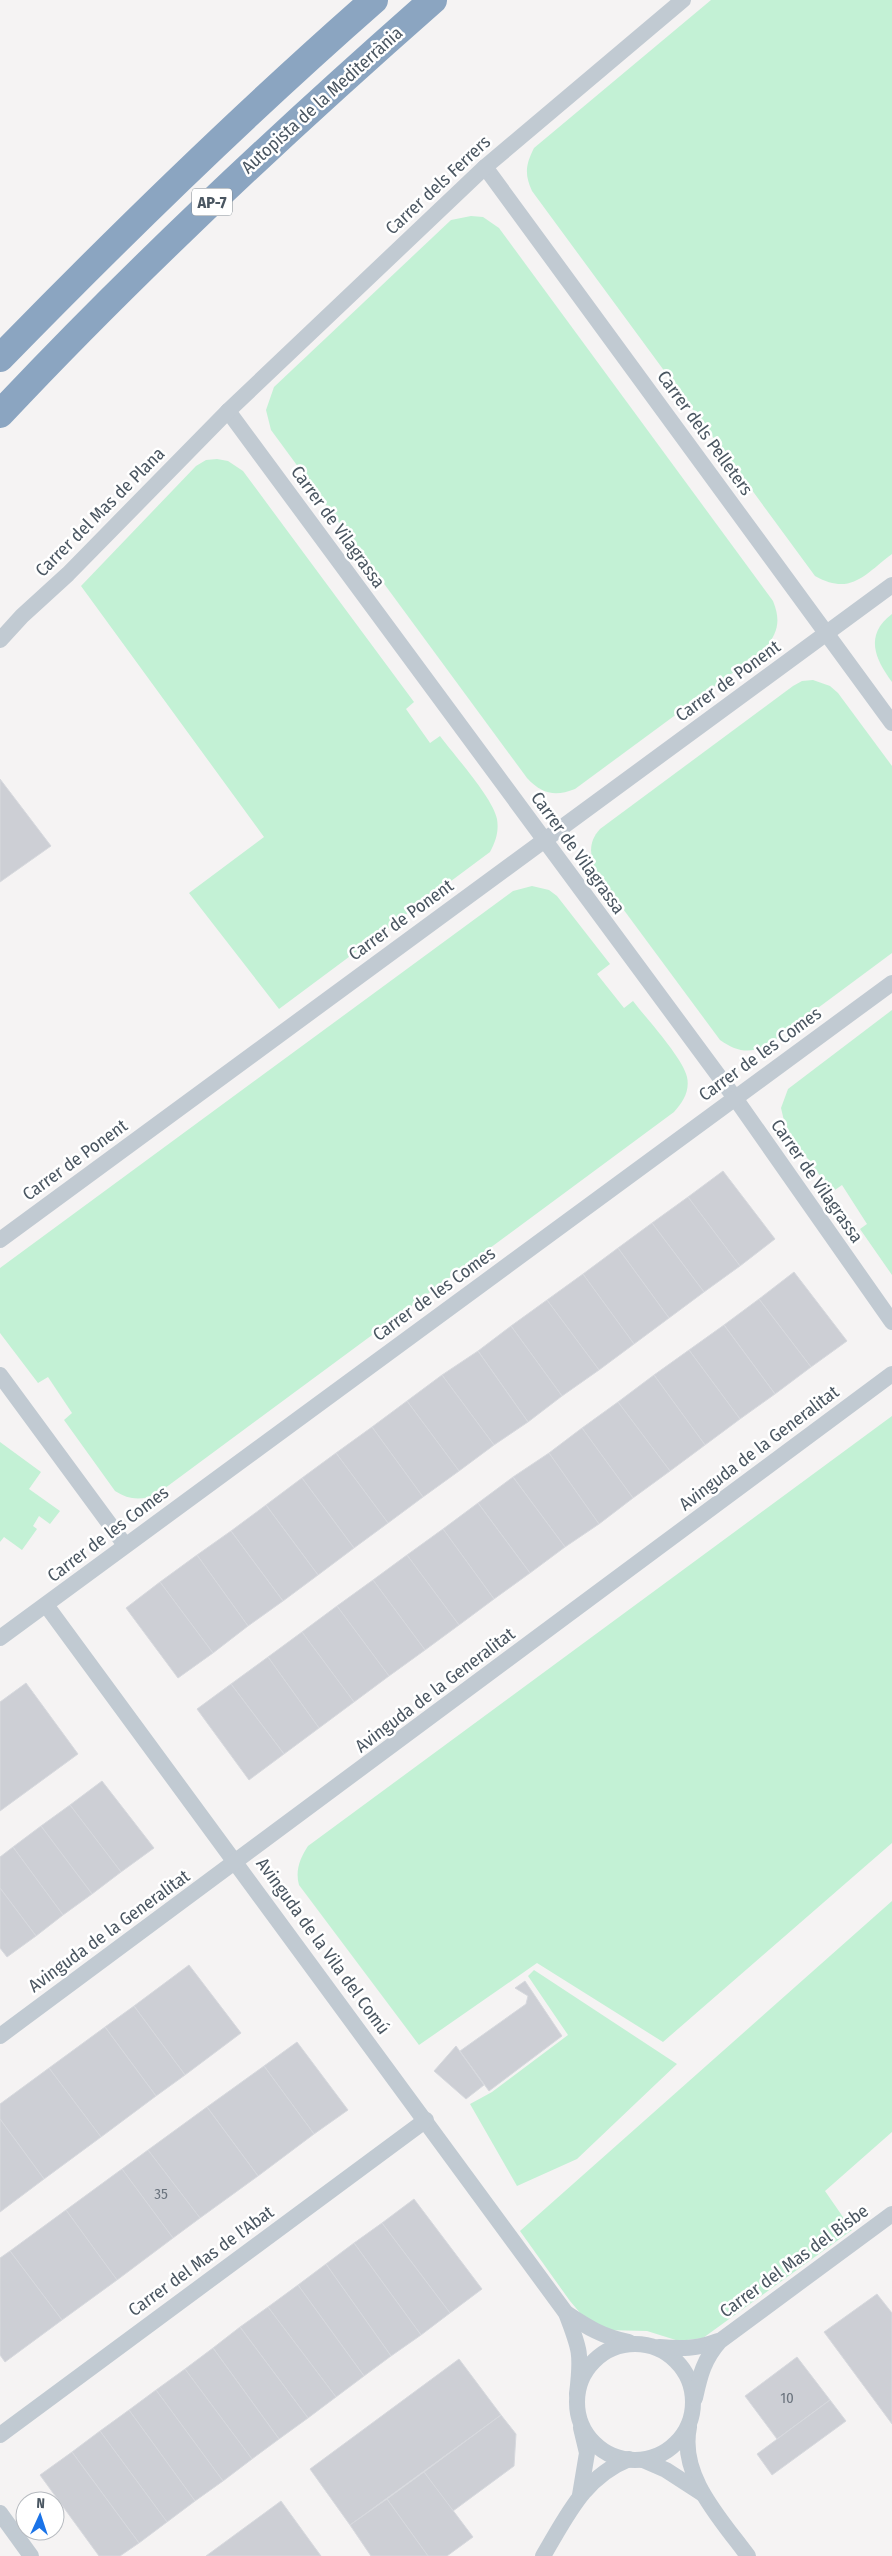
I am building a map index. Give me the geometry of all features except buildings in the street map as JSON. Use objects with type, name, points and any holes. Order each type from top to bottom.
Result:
[{"type":"highway","name":"AP-7","points":[[0,358],[143,213],[254,108],[374,0]]},
{"type":"highway","name":"Autopista de la Mediterrània","points":[[0,414],[185,227],[297,122],[433,0]]},
{"type":"street","name":"Carrer dels Ferrers","points":[[228,411],[485,167],[683,0]]},
{"type":"street","name":"Carrer dels Pelleters","points":[[485,167],[892,723]]},
{"type":"street","name":"Carrer del Mas de Plana","points":[[0,640],[22,616],[68,574],[228,411]]},
{"type":"street","name":"Carrer de Vilagrassa","points":[[228,411],[735,1098],[892,1322]]},
{"type":"street","name":"Carrer de Ponent","points":[[0,1240],[892,585]]},
{"type":"street","name":"Carrer de les Comes","points":[[0,1638],[892,983]]},
{"type":"street","name":"Avinguda de la Generalitat","points":[[0,2036],[892,1374]]},
{"type":"street","points":[[0,1375],[125,1545]]},
{"type":"street","name":"Avinguda de la Vila del Comú","points":[[46,1605],[566,2312],[580,2349],[581,2362],[577,2394]]},
{"type":"street","name":"Carrer del Mas de l'Abat","points":[[0,2434],[426,2120]]},
{"type":"street","name":"Carrer del Mas del Bisbe","points":[[692,2414],[701,2368],[708,2354],[720,2341],[892,2214]]},
{"type":"street","name":"Avinguda de la Vila del Comú","points":[[566,2312],[594,2332],[608,2338],[645,2345]]},
{"type":"street","name":"Carrer del Mas del Bisbe","points":[[645,2345],[686,2350],[701,2348],[720,2341]]},
{"type":"street","points":[[580,2494],[587,2453],[578,2414],[577,2394],[586,2370],[604,2352],[620,2346],[645,2345],[670,2355],[684,2370],[692,2388],[692,2414],[686,2442],[686,2456],[703,2494],[748,2556]]},
{"type":"street","points":[[578,2414],[585,2432],[598,2447],[616,2457],[636,2459],[666,2470],[703,2494]]},
{"type":"street","points":[[543,2556],[580,2494],[606,2470],[669,2448],[682,2436],[692,2414]]},
{"type":"street","points":[[0,2513],[31,2556]]},
{"type":"green space","points":[[711,0],[892,0],[892,554],[865,575],[848,583],[827,582],[815,576],[532,191],[528,179],[527,169],[534,148]]},
{"type":"green space","points":[[471,216],[483,217],[499,228],[773,601],[777,615],[775,632],[765,649],[575,789],[561,793],[544,791],[527,778],[271,430],[266,410],[274,387],[451,220]]},
{"type":"green space","points":[[206,460],[228,461],[243,471],[414,702],[406,709],[430,743],[440,736],[488,800],[494,810],[498,823],[494,844],[490,852],[279,1009],[189,893],[264,837],[81,586],[196,466]]},
{"type":"green space","points":[[892,614],[892,682],[877,656],[875,639],[883,622]]},
{"type":"green space","points":[[813,680],[830,686],[838,693],[892,766],[892,953],[768,1045],[749,1051],[738,1049],[720,1040],[595,871],[591,854],[593,839],[600,829],[793,686],[802,681]]},
{"type":"green space","points":[[532,886],[549,890],[557,896],[610,964],[597,974],[624,1008],[633,1001],[679,1060],[688,1082],[687,1092],[680,1104],[674,1112],[157,1494],[146,1498],[135,1498],[115,1491],[64,1420],[72,1413],[48,1377],[38,1383],[0,1333],[0,1268],[513,891]]},
{"type":"green space","points":[[892,1010],[892,1275],[860,1229],[867,1224],[842,1185],[832,1192],[786,1129],[781,1108],[788,1089]]},
{"type":"green space","points":[[892,1416],[892,1843],[663,2042],[537,1963],[419,2045],[299,1885],[299,1865],[308,1846]]},
{"type":"green space","points":[[0,1442],[41,1472],[29,1489],[60,1511],[50,1524],[39,1516],[33,1526],[37,1529],[22,1550],[4,1537],[0,1542]]},
{"type":"green space","points":[[892,1901],[892,2132],[825,2191],[852,2230],[703,2338],[679,2341],[647,2331],[605,2330],[581,2314],[520,2231]]},
{"type":"green space","points":[[534,1970],[677,2064],[577,2159],[517,2186],[470,2104],[492,2092],[568,2035],[528,1976]]}]
